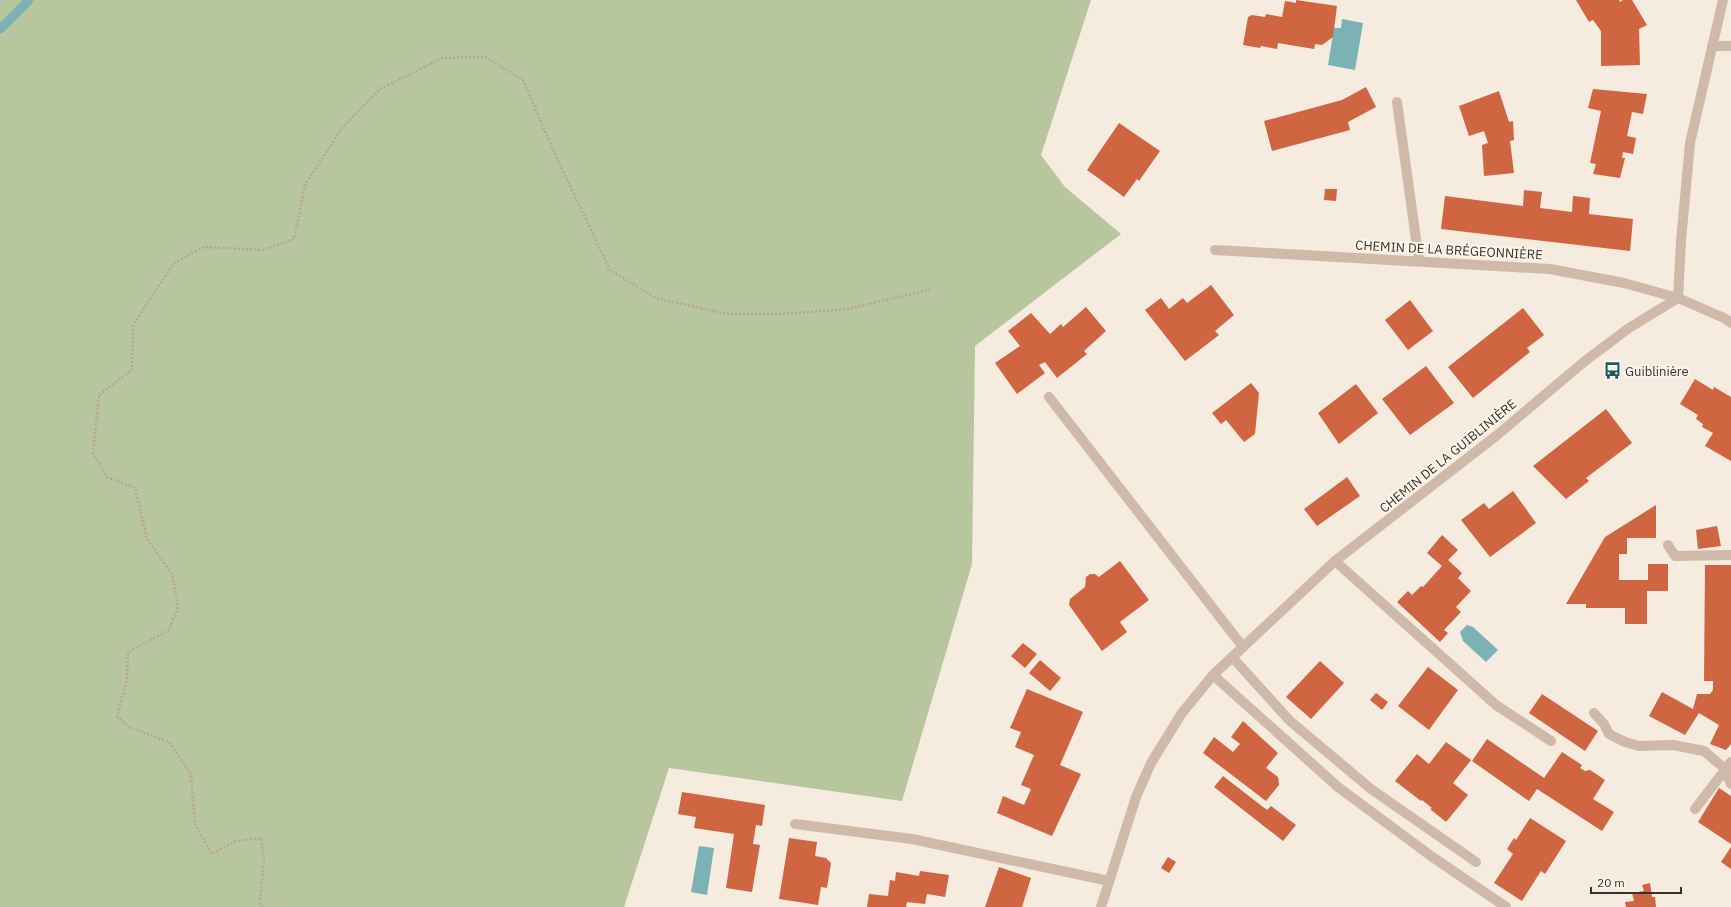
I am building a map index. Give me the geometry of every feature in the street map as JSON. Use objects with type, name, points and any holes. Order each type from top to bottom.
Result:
[{"type":"street","points":[[1678,298],[1681,241],[1690,143],[1723,0]]},
{"type":"street","points":[[1712,46],[1731,46]]},
{"type":"street","points":[[1397,102],[1419,262]]},
{"type":"street","name":"CHEMIN DE LA BRÉGEONNIÈRE","points":[[1215,250],[1550,269],[1624,283],[1678,298],[1724,318],[1731,323]]},
{"type":"street","name":"CHEMIN DE LA GUIBLINIÈRE","points":[[1101,907],[1136,797],[1151,762],[1182,713],[1213,676],[1335,561],[1496,436],[1586,361],[1629,328],[1678,298]]},
{"type":"street","points":[[1049,397],[1243,647]]},
{"type":"street","points":[[1668,545],[1675,556],[1731,555]]},
{"type":"street","points":[[1335,561],[1496,705],[1551,741]]},
{"type":"street","points":[[1232,657],[1290,720],[1371,789],[1476,862]]},
{"type":"street","points":[[1213,676],[1338,787],[1431,856],[1506,907]]},
{"type":"street","points":[[1594,713],[1604,724],[1609,734],[1625,742],[1639,746],[1673,745],[1704,751],[1728,765]]},
{"type":"street","points":[[1728,765],[1731,784]]},
{"type":"street","points":[[1694,809],[1728,765]]},
{"type":"street","points":[[795,824],[912,839],[1109,881]]},
{"type":"path","points":[[263,907],[260,904],[264,859],[261,838],[236,841],[212,854],[195,824],[191,774],[169,742],[129,727],[117,716],[128,679],[128,652],[169,630],[178,608],[172,574],[147,539],[135,488],[107,477],[93,454],[99,395],[132,370],[133,326],[174,263],[204,247],[262,250],[294,239],[305,185],[342,128],[380,89],[442,58],[486,57],[523,80],[553,150],[610,270],[656,298],[727,314],[783,314],[848,309],[932,289]]},
{"type":"green space","points":[[0,0],[1091,0],[1041,155],[1065,187],[1121,234],[975,346],[972,564],[902,801],[669,768],[624,907],[0,907]]},
{"type":"water","points":[[1342,19],[1363,23],[1355,70],[1328,65],[1334,28],[1341,28]]},
{"type":"water","points":[[1467,625],[1473,627],[1498,650],[1486,662],[1463,641],[1460,632]]},
{"type":"water","points":[[699,846],[714,848],[707,895],[691,892]]},
{"type":"building","points":[[1296,0],[1337,6],[1333,37],[1322,45],[1315,44],[1314,49],[1278,43],[1277,49],[1243,45],[1248,17],[1252,15],[1265,17],[1266,14],[1282,17],[1285,1],[1296,3]]},
{"type":"building","points":[[1576,0],[1619,0],[1620,2],[1623,0],[1632,0],[1647,25],[1639,29],[1640,65],[1601,66],[1601,31],[1593,20],[1589,22]]},
{"type":"building","points":[[1366,87],[1376,107],[1348,122],[1350,130],[1272,151],[1264,121],[1342,100]]},
{"type":"building","points":[[1593,89],[1647,94],[1643,114],[1632,112],[1627,136],[1636,138],[1633,154],[1623,152],[1622,158],[1625,158],[1620,178],[1593,174],[1596,164],[1590,163],[1601,111],[1588,108]]},
{"type":"building","points":[[1499,91],[1509,122],[1513,121],[1514,140],[1510,141],[1514,173],[1484,176],[1482,145],[1488,143],[1484,131],[1469,136],[1459,106]]},
{"type":"building","points":[[1119,123],[1160,151],[1139,181],[1137,179],[1124,197],[1087,170]]},
{"type":"building","points":[[1325,189],[1337,189],[1336,201],[1324,200]]},
{"type":"building","points":[[1524,190],[1542,192],[1540,208],[1572,212],[1573,196],[1590,198],[1589,214],[1633,219],[1630,251],[1441,229],[1445,196],[1523,206]]},
{"type":"building","points":[[1211,285],[1234,315],[1215,331],[1219,335],[1185,361],[1145,310],[1161,298],[1169,309],[1183,298],[1187,303]]},
{"type":"building","points":[[1410,300],[1433,331],[1408,350],[1385,320]]},
{"type":"building","points":[[1086,307],[1106,331],[1084,351],[1087,354],[1057,378],[1045,362],[1039,365],[1045,373],[1017,394],[995,363],[1020,346],[1008,331],[1031,313],[1050,334],[1061,324],[1063,327]]},
{"type":"building","points":[[1523,308],[1544,335],[1527,348],[1530,352],[1473,398],[1448,367]]},
{"type":"building","points":[[1426,366],[1454,403],[1410,435],[1382,399]]},
{"type":"building","points":[[1695,379],[1713,390],[1714,387],[1731,397],[1731,461],[1705,446],[1713,433],[1702,427],[1703,424],[1696,419],[1698,415],[1680,404]]},
{"type":"building","points":[[1251,383],[1259,393],[1255,434],[1244,442],[1226,420],[1221,424],[1212,413]]},
{"type":"building","points":[[1356,384],[1378,413],[1339,444],[1318,413]]},
{"type":"building","points":[[1606,409],[1632,443],[1586,478],[1589,481],[1566,499],[1533,466]]},
{"type":"building","points":[[1347,477],[1360,496],[1317,526],[1304,509]]},
{"type":"building","points":[[1513,491],[1536,523],[1490,557],[1461,520],[1484,503],[1489,509]]},
{"type":"building","points":[[1656,505],[1656,538],[1627,538],[1627,554],[1619,554],[1619,580],[1648,580],[1648,564],[1668,564],[1668,591],[1647,591],[1647,624],[1625,624],[1625,608],[1586,608],[1586,604],[1566,604],[1605,537]]},
{"type":"building","points":[[1717,526],[1721,546],[1698,549],[1696,530]]},
{"type":"building","points":[[1442,535],[1458,550],[1448,560],[1462,573],[1458,578],[1471,591],[1456,607],[1461,612],[1444,630],[1448,633],[1440,642],[1397,602],[1408,591],[1412,595],[1421,586],[1423,587],[1442,566],[1427,553]]},
{"type":"building","points":[[1120,561],[1149,600],[1120,622],[1127,632],[1102,651],[1069,605],[1070,599],[1085,587],[1086,577],[1090,574],[1095,574],[1099,577]]},
{"type":"building","points":[[1705,565],[1731,565],[1731,744],[1726,750],[1710,744],[1719,725],[1699,713],[1685,735],[1649,716],[1662,692],[1693,709],[1697,694],[1710,694],[1713,690],[1713,681],[1704,681]]},
{"type":"building","points":[[1023,643],[1037,654],[1025,668],[1011,656]]},
{"type":"building","points":[[1040,660],[1061,678],[1050,691],[1029,673]]},
{"type":"building","points":[[1320,661],[1344,683],[1311,719],[1286,697]]},
{"type":"building","points":[[1428,667],[1458,690],[1429,730],[1398,706]]},
{"type":"building","points":[[1027,689],[1083,712],[1060,765],[1081,774],[1052,836],[997,813],[1003,796],[1024,805],[1031,789],[1021,785],[1034,755],[1015,747],[1021,732],[1010,728]]},
{"type":"building","points":[[1376,693],[1388,702],[1382,710],[1370,700]]},
{"type":"building","points":[[1542,694],[1598,731],[1585,751],[1529,713]]},
{"type":"building","points":[[1243,721],[1278,753],[1266,768],[1278,777],[1279,785],[1266,801],[1203,753],[1214,737],[1233,752],[1240,744],[1231,737]]},
{"type":"building","points":[[1487,739],[1544,778],[1562,752],[1582,765],[1580,768],[1585,771],[1590,770],[1605,780],[1593,799],[1614,812],[1602,831],[1537,789],[1529,801],[1472,761]]},
{"type":"building","points":[[1446,742],[1471,760],[1453,783],[1468,795],[1446,822],[1430,809],[1432,808],[1395,781],[1417,754],[1429,764]]},
{"type":"building","points":[[1223,776],[1267,810],[1271,806],[1296,825],[1283,841],[1214,787]]},
{"type":"building","points":[[1719,788],[1731,796],[1731,844],[1698,822]]},
{"type":"building","points":[[682,792],[765,805],[762,826],[756,825],[753,844],[760,845],[752,892],[726,888],[734,834],[694,828],[696,817],[678,814]]},
{"type":"building","points":[[1530,818],[1566,841],[1545,874],[1541,871],[1522,901],[1494,883],[1513,854],[1507,849],[1514,838],[1516,840]]},
{"type":"building","points":[[789,838],[817,842],[815,856],[826,858],[831,863],[827,888],[821,887],[818,905],[779,899]]},
{"type":"building","points":[[1731,847],[1731,869],[1721,862]]},
{"type":"building","points":[[1168,857],[1176,862],[1169,873],[1161,868]]},
{"type":"building","points":[[999,867],[1031,878],[1022,907],[985,907]]},
{"type":"building","points":[[920,871],[949,875],[945,897],[927,894],[925,904],[907,902],[906,907],[867,907],[869,894],[888,896],[890,880],[895,881],[896,872],[919,876]]},
{"type":"building","points":[[1650,883],[1652,897],[1655,897],[1656,907],[1626,907],[1625,902],[1634,901],[1632,893],[1644,891],[1642,885]]},
{"type":"waterway","points":[[0,29],[29,0]]},
{"type":"place","name":"Guiblinière","points":[[1612,371]]}]
